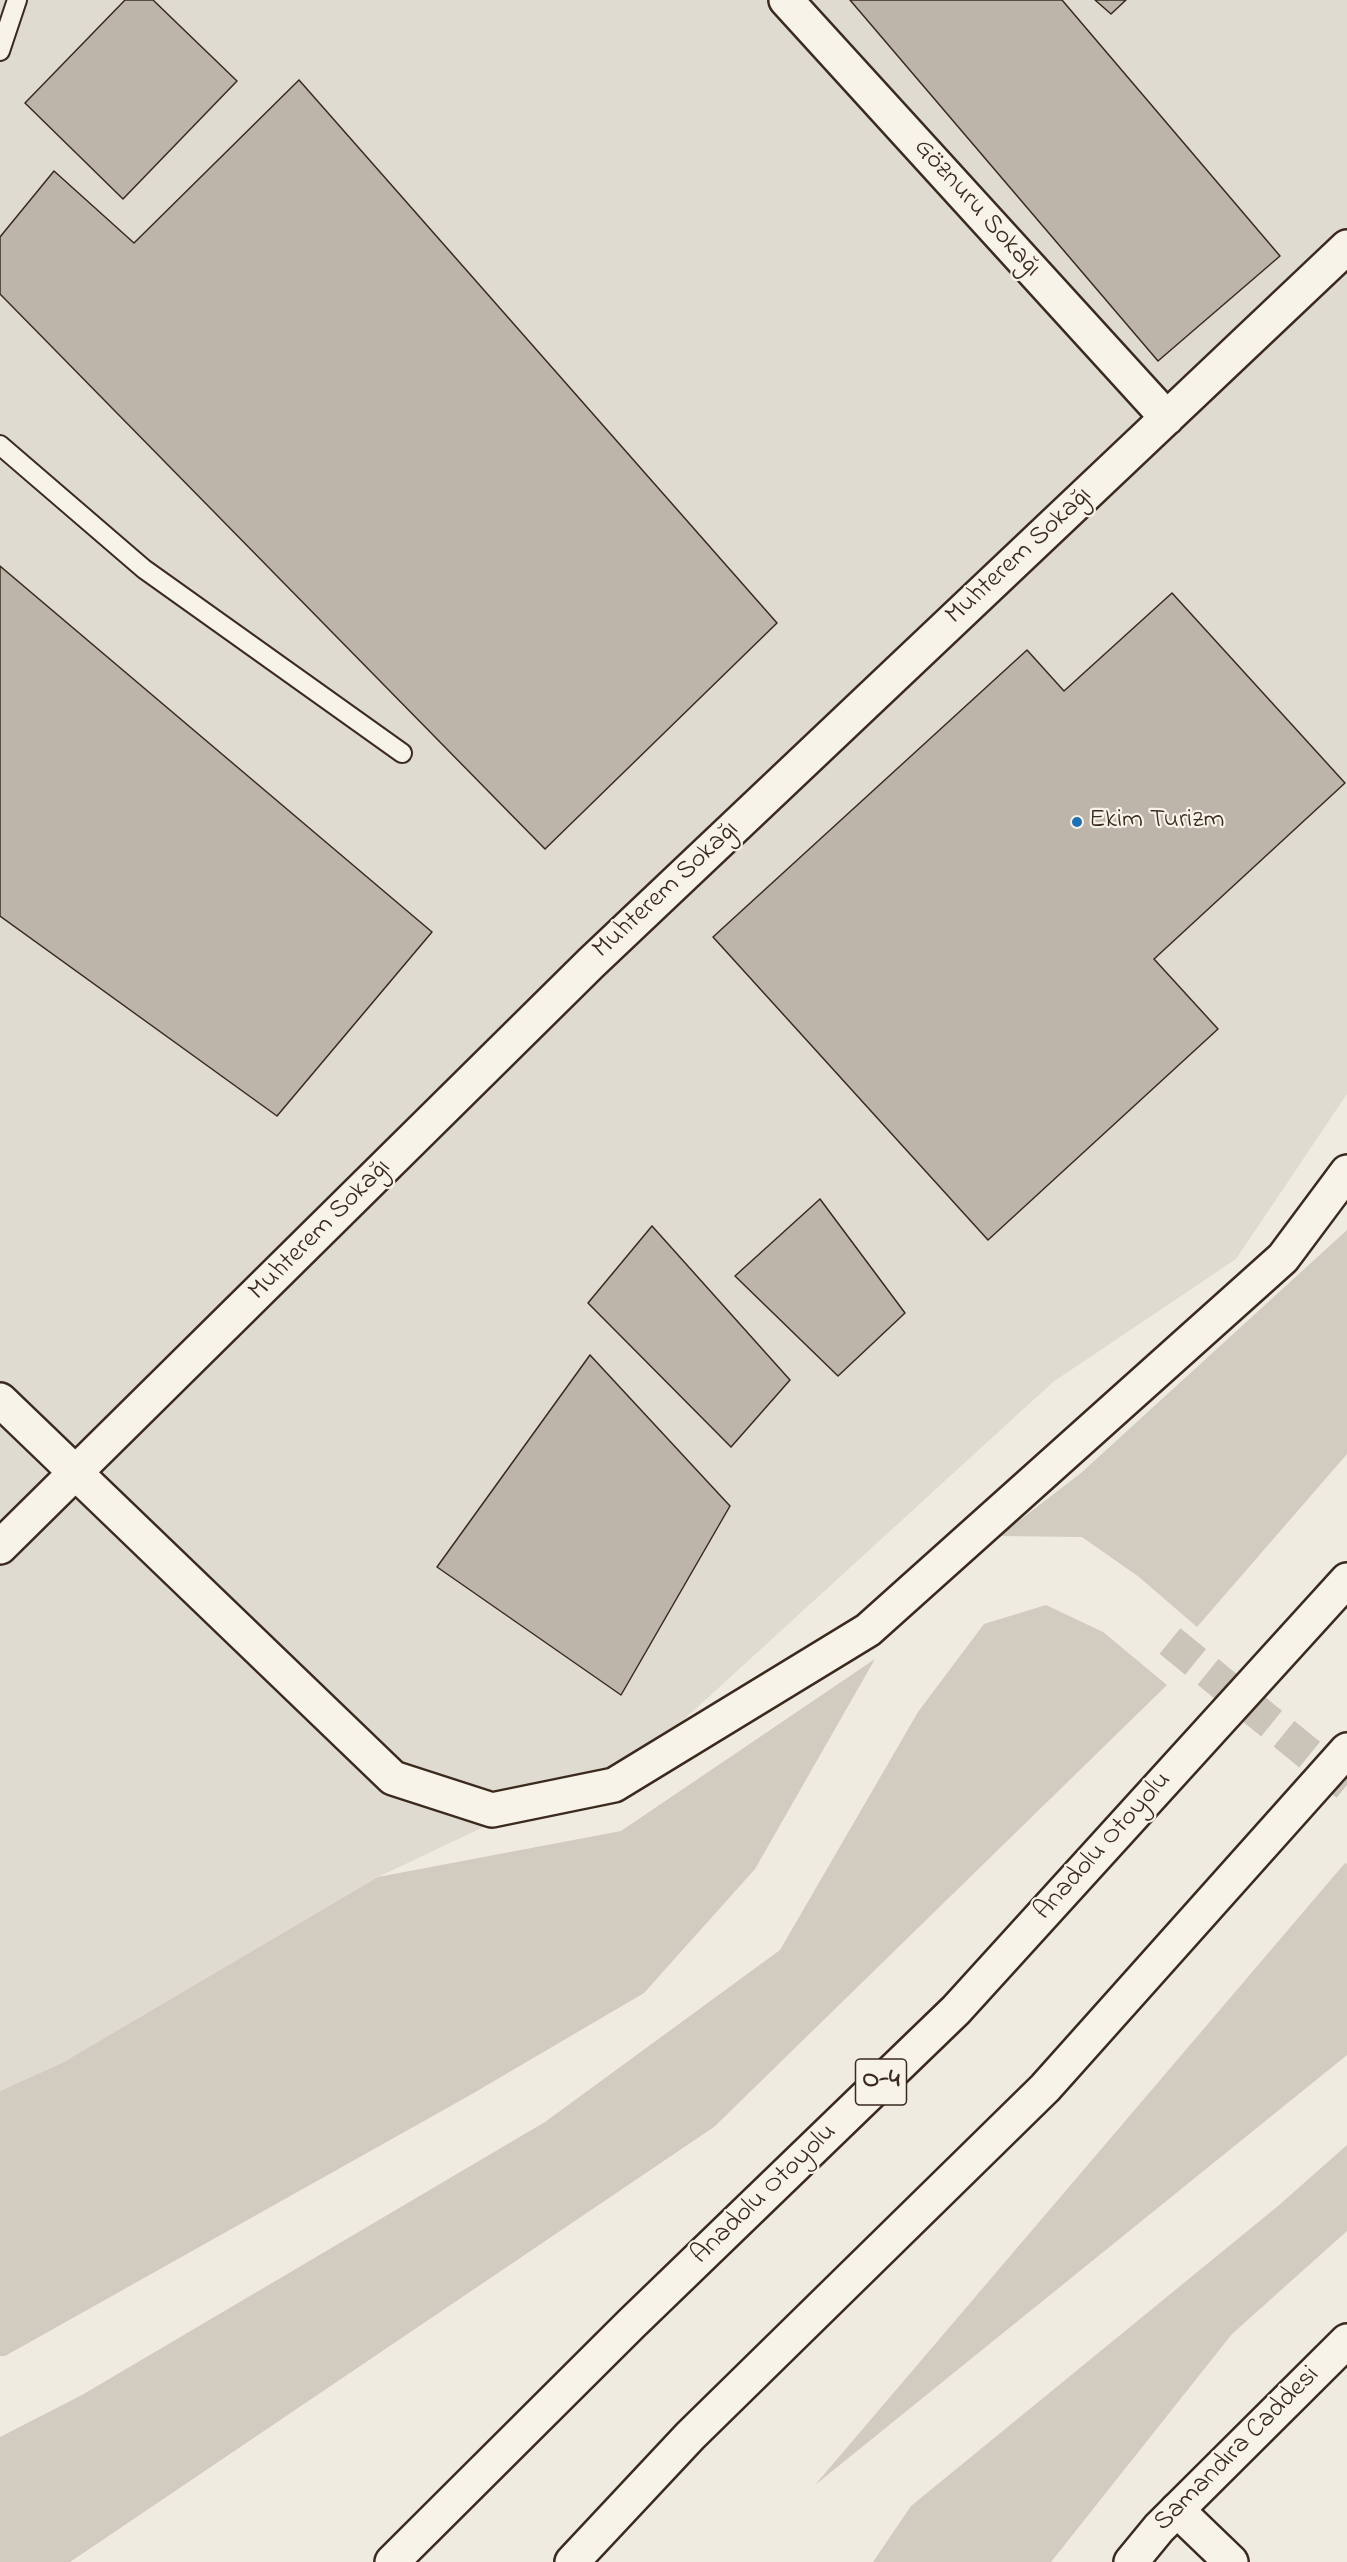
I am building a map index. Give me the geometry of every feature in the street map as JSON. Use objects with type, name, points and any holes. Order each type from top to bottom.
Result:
[{"type":"main road","name":"Göznuru Sokağı","points":[[786,0],[1167,418]]},
{"type":"main road","name":"Muhterem Sokağı","points":[[0,1547],[591,963],[1347,247]]},
{"type":"main road","points":[[0,1400],[393,1778],[492,1810],[614,1785],[867,1630],[1282,1258],[1347,1172]]},
{"type":"main road","name":"Anadolu Otoyolu","points":[[392,2562],[631,2324],[956,2010],[1347,1580]]},
{"type":"main road","points":[[572,2562],[690,2436],[1045,2088],[1347,1750]]},
{"type":"main road","name":"Samandıra Caddesi","points":[[1131,2562],[1177,2510],[1347,2341]]},
{"type":"main road","points":[[1177,2510],[1231,2562]]},
{"type":"lane","points":[[0,51],[17,0]]},
{"type":"lane","points":[[0,445],[144,570],[402,753]]},
{"type":"shaded area","points":[[0,0],[1347,0],[1347,1094],[1236,1259],[1053,1382],[655,1746],[378,1877],[62,2063],[0,2091]]},
{"type":"shaded area","points":[[1347,1230],[1347,1454],[1197,1627],[1139,1577],[1082,1537],[999,1536],[1081,1473]]},
{"type":"shaded area","points":[[1046,1605],[1103,1632],[1167,1685],[714,2127],[70,2562],[0,2562],[0,2437],[82,2395],[545,2122],[780,1950],[918,1712],[984,1624]]},
{"type":"shaded area","points":[[875,1659],[755,1869],[644,1993],[472,2094],[5,2356],[0,2356],[0,2091],[62,2063],[378,1877],[621,1831]]},
{"type":"shaded area","points":[[1345,1863],[1347,1864],[1347,2055],[815,2485]]},
{"type":"shaded area","points":[[1347,2145],[1347,2231],[1232,2334],[1051,2562],[873,2562],[911,2506],[1278,2206]]},
{"type":"building","points":[[125,0],[153,0],[237,81],[123,199],[25,103]]},
{"type":"building","points":[[850,0],[1062,0],[1280,256],[1158,361]]},
{"type":"building","points":[[1095,0],[1126,0],[1111,14]]},
{"type":"building","points":[[299,80],[777,623],[545,849],[0,294],[0,237],[54,171],[134,243]]},
{"type":"building","points":[[0,566],[432,932],[277,1116],[0,916]]},
{"type":"building","points":[[1172,593],[1345,783],[1154,959],[1218,1029],[988,1240],[713,937],[1027,650],[1064,691]]},
{"type":"building","points":[[820,1199],[905,1313],[838,1376],[735,1276]]},
{"type":"building","points":[[652,1226],[790,1380],[731,1447],[588,1303]]},
{"type":"building","points":[[590,1355],[730,1506],[621,1695],[437,1567]]},
{"type":"tunnel","points":[[1170,1641],[1347,1785]]},
{"type":"place","name":"Ekim Turizm","points":[[1077,822]]}]
